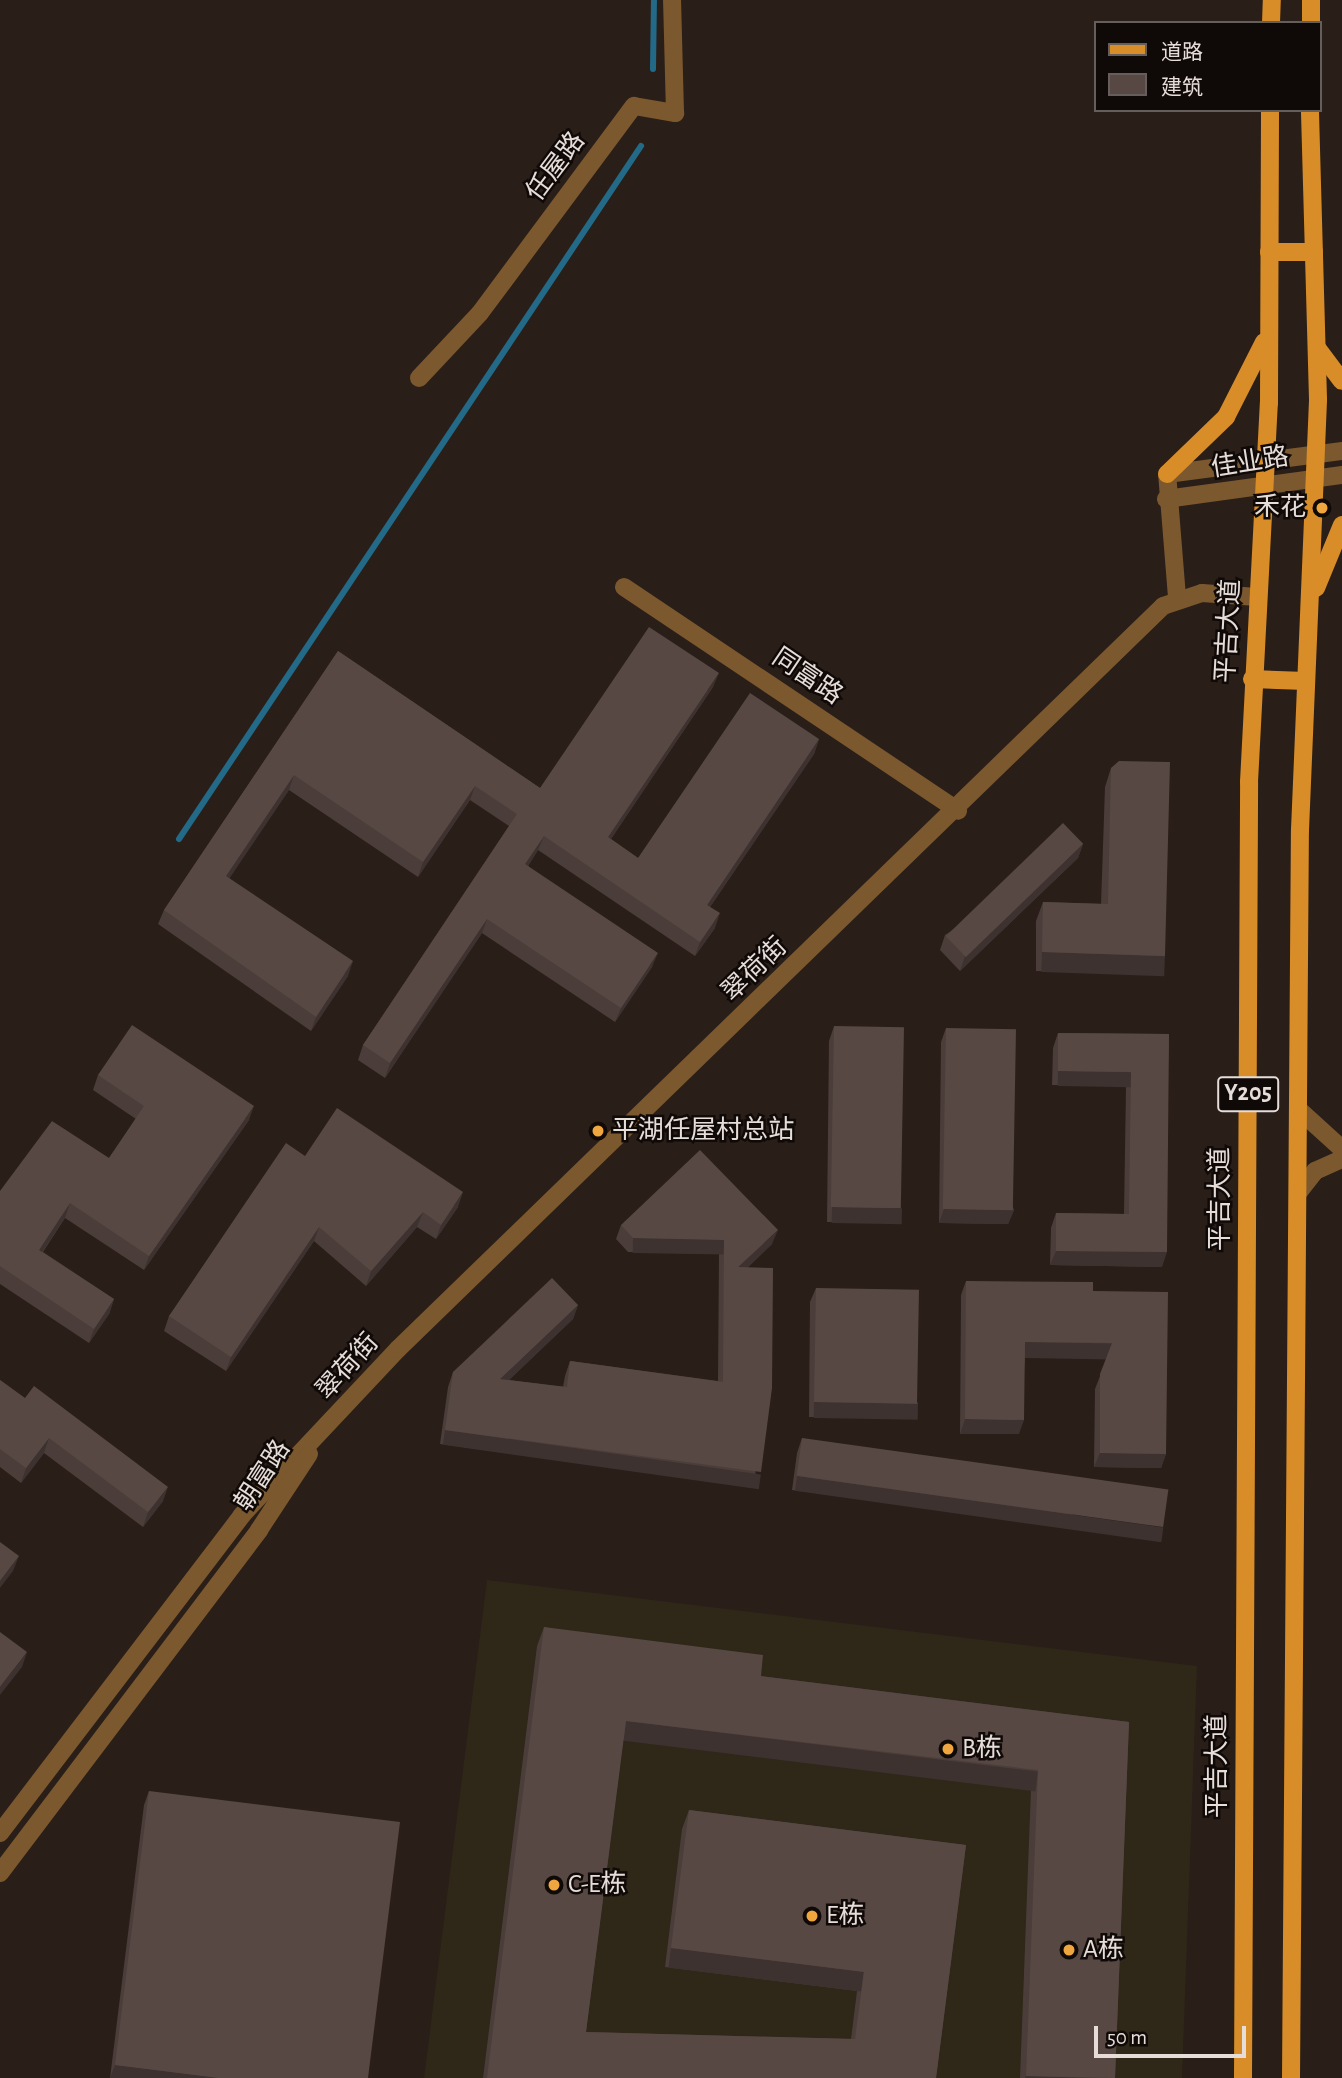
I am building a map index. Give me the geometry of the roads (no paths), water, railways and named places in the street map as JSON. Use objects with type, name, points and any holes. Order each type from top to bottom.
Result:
[{"type":"main road","points":[[1271,21],[1272,0]]},
{"type":"main road","points":[[1311,0],[1311,21]]},
{"type":"main road","name":"平吉大道","points":[[1243,2078],[1252,679],[1265,463],[1270,112]]},
{"type":"main road","name":"Y205","points":[[1291,2078],[1298,1109],[1306,681],[1315,456],[1316,345],[1310,112]]},
{"type":"main road","points":[[1269,252],[1314,252]]},
{"type":"main road","points":[[1167,474],[1241,396],[1269,322]]},
{"type":"main road","points":[[1316,345],[1342,381]]},
{"type":"main road","points":[[1308,618],[1342,525]]},
{"type":"main road","points":[[1252,679],[1306,681]]},
{"type":"street","name":"任屋路","points":[[419,378],[480,313],[634,106],[675,113],[672,0]]},
{"type":"street","name":"佳业路","points":[[1167,474],[1342,451]]},
{"type":"street","points":[[1167,474],[1166,499],[1177,597],[1257,597]]},
{"type":"street","name":"佳业路","points":[[1166,499],[1264,488],[1342,475]]},
{"type":"street","name":"同富路","points":[[624,587],[958,811]]},
{"type":"street","name":"翠荷街","points":[[316,1442],[398,1349],[1177,597]]},
{"type":"street","points":[[1298,1109],[1342,1149]]},
{"type":"street","points":[[1298,1193],[1315,1171],[1342,1159]]},
{"type":"street","name":"朝富路","points":[[0,1833],[242,1515],[316,1442]]},
{"type":"street","name":"朝富路","points":[[0,1872],[259,1530],[316,1442]]},
{"type":"waterway","points":[[653,69],[654,0]]},
{"type":"waterway","points":[[179,839],[641,146]]},
{"type":"place","name":"禾花","points":[[1322,508]]},
{"type":"place","name":"平湖任屋村总站","points":[[598,1131]]},
{"type":"place","name":"B栋","points":[[948,1749]]},
{"type":"place","name":"C-E栋","points":[[554,1885]]},
{"type":"place","name":"E栋","points":[[812,1916]]},
{"type":"place","name":"A栋","points":[[1069,1950]]}]
